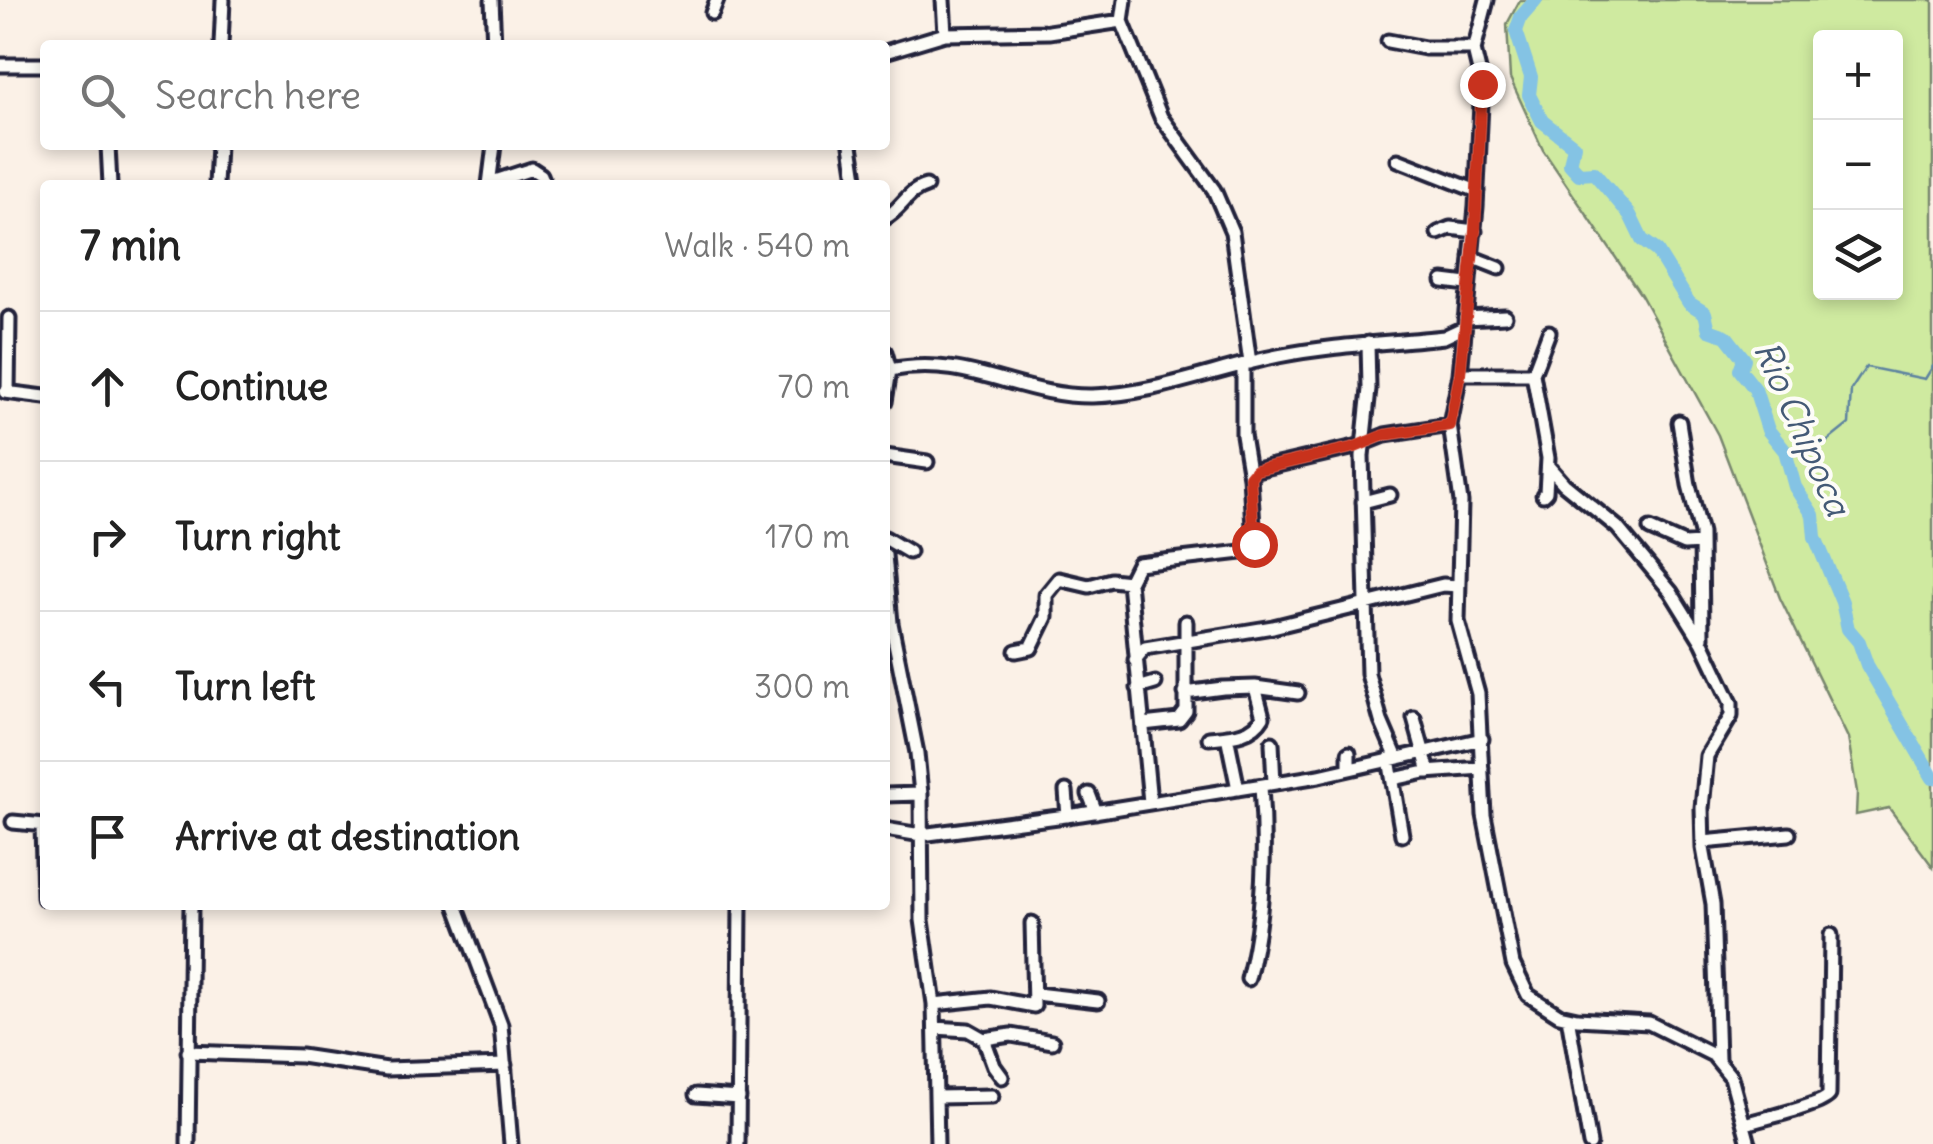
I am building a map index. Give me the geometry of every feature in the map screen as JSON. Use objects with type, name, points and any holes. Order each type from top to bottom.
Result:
[{"type":"street","points":[[221,40],[223,0]]},
{"type":"street","points":[[492,0],[494,40]]},
{"type":"street","points":[[943,0],[944,34]]},
{"type":"street","points":[[1125,0],[1122,21],[1162,116],[1214,190],[1232,232],[1246,364],[1242,435],[1250,477],[1254,544],[1250,551],[1138,564],[1129,582],[1140,644],[1135,660],[1150,802]]},
{"type":"street","points":[[1488,0],[1474,48],[1482,84],[1475,231],[1460,374],[1450,425],[1461,502],[1458,620],[1478,694],[1490,854],[1513,964],[1528,995],[1547,1009],[1568,1017],[1649,1023],[1718,1059],[1731,1078],[1749,1144]]},
{"type":"street","points":[[890,50],[944,34],[1049,32],[1122,21]]},
{"type":"street","points":[[1388,40],[1425,48],[1474,48]]},
{"type":"street","points":[[0,65],[40,65]]},
{"type":"street","points":[[108,150],[110,180]]},
{"type":"street","points":[[216,180],[218,150]]},
{"type":"street","points":[[490,180],[493,150]]},
{"type":"street","points":[[852,150],[856,180]]},
{"type":"street","points":[[1398,160],[1477,191]]},
{"type":"street","points":[[501,180],[532,170],[543,180]]},
{"type":"street","points":[[890,215],[913,192],[926,186]]},
{"type":"street","points":[[1438,233],[1450,228],[1475,231]]},
{"type":"street","points":[[1471,257],[1499,268]]},
{"type":"street","points":[[1443,281],[1467,284]]},
{"type":"street","points":[[890,370],[949,368],[978,372],[1044,392],[1092,396],[1368,343],[1444,338],[1464,323],[1505,316]]},
{"type":"street","points":[[9,318],[4,392],[40,396]]},
{"type":"street","points":[[1542,495],[1546,492],[1548,467],[1533,374],[1549,332]]},
{"type":"street","points":[[1444,338],[1461,348]]},
{"type":"street","points":[[1368,343],[1361,608],[1368,674],[1392,757],[1402,835]]},
{"type":"street","points":[[1460,374],[1533,374]]},
{"type":"street","points":[[1679,422],[1702,543],[1702,642]]},
{"type":"street","points":[[1250,477],[1262,468],[1392,434],[1450,425]]},
{"type":"street","points":[[890,457],[927,462]]},
{"type":"street","points":[[1548,467],[1617,527],[1671,592],[1728,691],[1732,712],[1704,765],[1703,842],[1714,904],[1718,1059]]},
{"type":"street","points":[[1362,502],[1390,494]]},
{"type":"street","points":[[1650,529],[1684,544],[1702,543]]},
{"type":"street","points":[[890,541],[909,552]]},
{"type":"street","points":[[1016,650],[1031,648],[1046,617],[1046,594],[1059,579],[1089,586],[1111,580],[1129,582]]},
{"type":"street","points":[[1140,644],[1184,643],[1273,627],[1443,585],[1458,586]]},
{"type":"street","points":[[890,612],[921,794],[922,920],[934,1004],[937,1144]]},
{"type":"street","points":[[1142,724],[1178,720],[1186,711],[1186,622]]},
{"type":"street","points":[[1138,688],[1155,683]]},
{"type":"street","points":[[1185,693],[1254,687],[1298,693]]},
{"type":"street","points":[[1209,738],[1254,730],[1263,717],[1254,687]]},
{"type":"street","points":[[1414,718],[1429,772]]},
{"type":"street","points":[[1227,736],[1238,789]]},
{"type":"street","points":[[890,830],[921,835],[1096,812],[1261,786],[1482,739]]},
{"type":"street","points":[[1272,742],[1274,782]]},
{"type":"street","points":[[1349,753],[1350,768]]},
{"type":"street","points":[[1394,779],[1482,768]]},
{"type":"street","points":[[1248,979],[1262,914],[1261,786]]},
{"type":"street","points":[[1066,791],[1068,816]]},
{"type":"street","points":[[890,795],[921,794]]},
{"type":"street","points":[[1089,794],[1096,812]]},
{"type":"street","points":[[13,822],[40,825]]},
{"type":"street","points":[[1703,842],[1789,834]]},
{"type":"street","points":[[188,1144],[192,910]]},
{"type":"street","points":[[458,910],[501,1025],[512,1144]]},
{"type":"street","points":[[738,1144],[740,910]]},
{"type":"street","points":[[934,1004],[991,998],[1032,1007],[1036,1003],[1032,924]]},
{"type":"street","points":[[1745,1124],[1818,1104],[1829,1095],[1830,935]]},
{"type":"street","points":[[1036,994],[1098,1001]]},
{"type":"street","points":[[1568,1017],[1590,1144]]},
{"type":"street","points":[[935,1028],[968,1030],[984,1039],[1012,1035],[1052,1042]]},
{"type":"street","points":[[984,1039],[1002,1077]]},
{"type":"street","points":[[188,1052],[302,1056],[387,1069],[505,1064]]},
{"type":"street","points":[[696,1094],[739,1098]]},
{"type":"street","points":[[937,1096],[992,1096]]},
{"type":"green space","points":[[1520,0],[1933,0],[1933,867],[1889,808],[1856,815],[1857,792],[1848,738],[1780,598],[1718,435],[1641,295],[1543,150],[1510,78],[1507,24]]},
{"type":"waterway","name":"Rio Chipoca","points":[[1536,0],[1521,17],[1516,31],[1531,77],[1529,95],[1542,121],[1574,146],[1570,164],[1579,174],[1594,173],[1630,215],[1642,240],[1657,251],[1689,303],[1705,313],[1709,330],[1726,336],[1744,359],[1740,370],[1755,389],[1768,430],[1785,451],[1795,487],[1813,515],[1815,537],[1842,602],[1848,629],[1859,642],[1867,665],[1933,778]]},
{"type":"waterway","points":[[1785,451],[1806,440],[1824,444],[1849,424],[1851,390],[1866,367],[1925,379],[1933,366]]},
{"type":"route","points":[[1254,544],[1252,472],[1355,447],[1384,435],[1450,425],[1460,374],[1475,231],[1482,84]]}]
